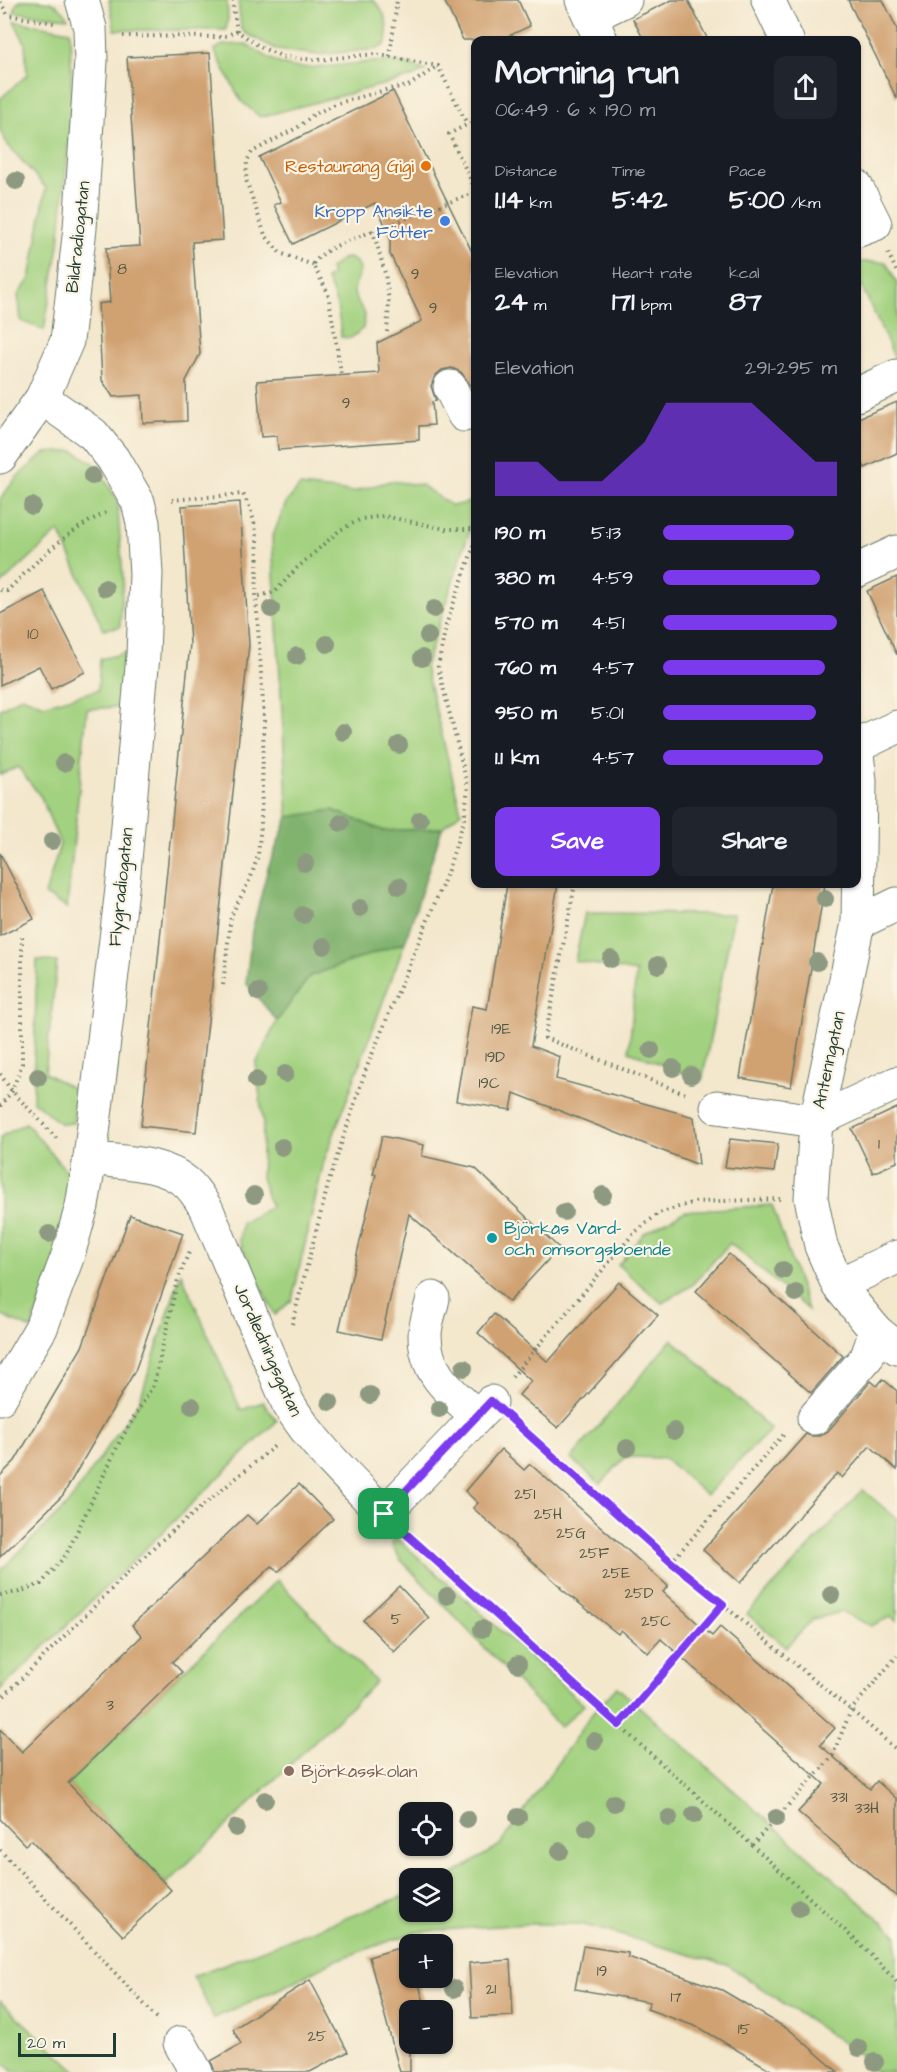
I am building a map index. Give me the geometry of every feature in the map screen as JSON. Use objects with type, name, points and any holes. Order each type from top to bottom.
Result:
[{"type":"street","points":[[591,19],[625,0]]},
{"type":"street","points":[[768,0],[785,36]]},
{"type":"street","name":"Bildradiogatan","points":[[0,457],[42,398],[67,341],[80,228],[92,61],[86,14]]},
{"type":"street","points":[[861,196],[875,224],[861,229]]},
{"type":"street","points":[[861,393],[897,376]]},
{"type":"street","points":[[450,387],[464,415],[471,412]]},
{"type":"street","name":"Flygradiogatan","points":[[0,1398],[40,1328],[68,1256],[82,1206],[90,1158],[124,872],[143,655],[146,574],[143,522],[138,502],[113,459],[93,434],[42,398]]},
{"type":"street","points":[[861,569],[897,552]]},
{"type":"street","points":[[861,744],[897,727]]},
{"type":"street","name":"Antenngatan","points":[[858,888],[858,923],[816,1121],[811,1198],[821,1246],[838,1285],[887,1339]]},
{"type":"street","points":[[858,923],[897,904]]},
{"type":"street","points":[[717,1107],[816,1121],[897,1083]]},
{"type":"street","name":"Jordledningsgatan","points":[[90,1158],[158,1168],[188,1184],[207,1210],[288,1403],[302,1427],[384,1514]]},
{"type":"street","points":[[838,1285],[897,1257]]},
{"type":"street","points":[[384,1514],[484,1409],[444,1385],[428,1361],[425,1333],[433,1298]]},
{"type":"street","points":[[814,1418],[867,1357],[887,1339]]},
{"type":"street","points":[[180,2043],[196,2072]]},
{"type":"path","points":[[232,0],[237,31],[262,48],[284,57],[317,60],[375,54],[438,66],[467,124]]},
{"type":"path","points":[[390,57],[397,0]]},
{"type":"path","points":[[0,2],[8,15],[86,14]]},
{"type":"path","points":[[121,36],[222,37],[237,31]]},
{"type":"path","points":[[341,373],[328,293],[313,266],[280,253],[265,235],[246,180],[248,160],[252,152],[335,104],[408,86],[438,66]]},
{"type":"path","points":[[471,122],[449,134],[471,181]]},
{"type":"path","points":[[313,266],[315,261],[330,250],[471,194]]},
{"type":"path","points":[[373,231],[385,273],[389,301],[387,332]]},
{"type":"path","points":[[0,590],[7,591],[39,559],[71,532],[104,514],[138,502],[243,494],[253,513],[258,534],[256,597],[264,718],[261,824],[258,855],[252,877],[231,916],[224,985]]},
{"type":"path","points":[[256,597],[275,592],[297,568],[340,530],[361,519],[384,516],[446,529],[471,529]]},
{"type":"path","points":[[265,1345],[278,1343],[291,1326],[329,1180],[366,1069],[446,876],[464,820],[468,787],[438,667],[446,625],[471,554]]},
{"type":"path","points":[[574,888],[545,1038],[717,1107]]},
{"type":"path","points":[[0,1106],[12,1091],[22,1064],[20,995],[22,937]]},
{"type":"path","points":[[0,1074],[12,1091],[64,1146],[90,1158]]},
{"type":"path","points":[[780,1199],[695,1202],[659,1213],[633,1234],[484,1409],[897,1750]]},
{"type":"path","points":[[0,1595],[19,1592],[41,1584],[66,1555],[120,1442],[154,1384],[178,1279],[207,1210]]},
{"type":"path","points":[[671,1562],[790,1427],[814,1418]]},
{"type":"path","points":[[0,1700],[157,1544],[285,1438],[302,1427]]},
{"type":"path","points":[[384,1514],[752,1845],[866,1950],[897,1982]]},
{"type":"path","points":[[619,1725],[723,1604]]},
{"type":"path","points":[[752,1845],[832,1757],[851,1710],[897,1656]]},
{"type":"path","points":[[0,1850],[180,2043]]},
{"type":"green space","points":[[22,0],[56,4],[68,18],[14,12],[17,3]]},
{"type":"green space","points":[[109,0],[227,0],[226,30],[115,30]]},
{"type":"green space","points":[[238,0],[260,2],[262,0],[373,0],[386,21],[385,45],[377,49],[318,55],[278,50],[245,33],[241,28]]},
{"type":"green space","points":[[14,21],[70,31],[72,106],[59,245],[44,330],[21,321],[18,295],[30,279],[46,188],[8,145],[0,131],[0,99],[27,75],[25,43]]},
{"type":"green space","points":[[246,44],[274,61],[292,67],[393,62],[425,71],[409,78],[260,117],[241,101],[214,50],[223,45]]},
{"type":"green space","points":[[349,258],[359,265],[354,295],[365,314],[363,328],[351,338],[341,337],[337,307],[326,279],[332,275],[330,269],[342,259]]},
{"type":"green space","points":[[861,262],[886,262],[897,283],[897,363],[861,285]]},
{"type":"green space","points":[[74,451],[95,464],[117,499],[123,579],[120,627],[103,629],[59,531],[0,585],[0,499],[17,477],[45,453]]},
{"type":"green space","points":[[390,481],[421,485],[452,506],[471,502],[471,523],[468,535],[425,667],[461,812],[442,828],[384,831],[333,811],[288,817],[272,538],[286,503],[300,486],[353,492]]},
{"type":"green space","points":[[129,652],[119,707],[87,709],[67,908],[45,895],[60,844],[41,797],[18,767],[0,775],[0,709],[22,696],[44,705],[98,690],[100,659]]},
{"type":"green space","points":[[333,810],[384,831],[442,828],[405,942],[310,976],[277,1021],[246,983],[252,931],[268,868],[288,817]]},
{"type":"green space","points":[[585,913],[734,914],[702,1081],[629,1051],[636,972],[575,961]]},
{"type":"green space","points":[[405,942],[324,1161],[292,1300],[275,1315],[239,1241],[242,1223],[271,1207],[261,1178],[263,1124],[256,1064],[277,1021],[310,976]]},
{"type":"green space","points":[[37,960],[57,962],[45,1073],[77,1091],[73,1123],[61,1124],[33,1101]]},
{"type":"green space","points":[[26,1123],[68,1173],[76,1209],[31,1329],[0,1315],[0,1137]]},
{"type":"green space","points":[[772,1205],[808,1310],[730,1243],[691,1286],[662,1303],[618,1265],[644,1233],[685,1211]]},
{"type":"green space","points":[[181,1273],[241,1410],[263,1402],[277,1421],[0,1690],[0,1571],[69,1503],[139,1402]]},
{"type":"green space","points":[[672,1339],[771,1429],[706,1495],[664,1458],[625,1457],[601,1484],[571,1459]]},
{"type":"green space","points":[[863,1490],[897,1519],[897,1621],[890,1617],[871,1626],[842,1612],[813,1619],[786,1647],[747,1614]]},
{"type":"green space","points":[[395,1539],[584,1705],[560,1727],[401,1560],[393,1548],[392,1541]]},
{"type":"green space","points":[[277,1580],[376,1682],[166,1884],[68,1783]]},
{"type":"green space","points":[[617,1687],[897,1935],[897,2072],[875,2072],[863,2057],[727,1965],[581,1924],[525,1924],[399,1934],[399,1938],[331,1962],[292,1983],[214,2018],[193,1976],[399,1898],[399,1922],[453,1922],[453,1875],[500,1845],[592,1714]]},
{"type":"green space","points":[[0,2001],[78,2072],[15,2072],[3,2063],[0,2064]]},
{"type":"building","points":[[444,0],[518,0],[530,26],[509,36],[471,36],[471,40],[463,40]]},
{"type":"building","points":[[672,0],[688,0],[706,36],[642,36],[633,19]]},
{"type":"building","points":[[848,0],[883,0],[897,29],[897,99]]},
{"type":"building","points":[[210,53],[223,240],[192,242],[200,354],[186,381],[187,421],[143,423],[142,395],[113,397],[102,380],[98,304],[110,302],[106,248],[140,246],[127,57]]},
{"type":"building","points":[[393,91],[471,250],[471,384],[461,372],[452,368],[442,370],[435,376],[431,386],[436,401],[432,402],[434,425],[419,426],[419,440],[278,450],[277,436],[261,437],[257,381],[379,373],[377,343],[422,321],[390,254],[390,236],[375,203],[293,244],[274,205],[281,202],[259,157]]},
{"type":"building","points":[[897,402],[897,453],[865,468],[863,464],[861,465],[861,417]]},
{"type":"building","points":[[240,502],[249,645],[196,1132],[141,1126],[190,644],[182,506]]},
{"type":"building","points":[[897,577],[897,655],[867,591]]},
{"type":"building","points":[[44,591],[85,672],[51,689],[39,666],[0,685],[0,614]]},
{"type":"building","points":[[0,853],[34,919],[0,936]]},
{"type":"building","points":[[506,888],[557,888],[531,1046],[560,1057],[556,1079],[694,1117],[699,1165],[514,1093],[511,1110],[456,1101],[472,1006],[487,1009]]},
{"type":"building","points":[[772,888],[824,888],[791,1087],[740,1078]]},
{"type":"building","points":[[897,1108],[897,1162],[873,1173],[852,1129]]},
{"type":"building","name":"Björkås Vård- och omsorgsboende","points":[[382,1136],[424,1145],[422,1156],[475,1168],[559,1248],[509,1302],[409,1214],[381,1339],[339,1330],[376,1174],[373,1174]]},
{"type":"building","points":[[730,1139],[778,1144],[774,1172],[725,1167]]},
{"type":"building","points":[[130,1215],[183,1233],[135,1371],[63,1495],[0,1557],[0,1476],[15,1461],[82,1347]]},
{"type":"building","points":[[729,1254],[843,1356],[811,1393],[696,1291]]},
{"type":"building","points":[[619,1282],[658,1315],[558,1428],[519,1395],[531,1381],[478,1333],[494,1314],[548,1362]]},
{"type":"building","points":[[883,1379],[897,1391],[897,1470],[870,1446],[842,1478],[837,1473],[740,1583],[703,1550],[806,1434],[820,1436],[828,1431],[871,1381],[877,1386]]},
{"type":"building","points":[[501,1449],[524,1470],[530,1464],[668,1586],[663,1592],[712,1636],[720,1627],[835,1728],[820,1745],[870,1789],[877,1781],[897,1799],[897,1897],[798,1812],[824,1784],[661,1639],[648,1653],[621,1630],[618,1634],[560,1588],[473,1508],[478,1503],[465,1491]]},
{"type":"building","points":[[299,1484],[333,1519],[278,1572],[272,1566],[172,1662],[182,1672],[68,1783],[171,1890],[123,1936],[31,1840],[25,1845],[0,1819],[0,1729],[22,1752],[142,1636],[132,1625],[247,1515],[257,1524]]},
{"type":"building","points":[[399,1586],[429,1618],[394,1652],[363,1620]]},
{"type":"building","points":[[583,1946],[628,1953],[628,1957],[722,1990],[791,2031],[838,2072],[774,2072],[700,2028],[647,2009],[650,2002],[575,1989]]},
{"type":"building","points":[[399,1948],[399,1988],[420,1988],[423,2000],[399,2000],[399,2054],[410,2054],[410,2072],[400,2072],[369,1957]]},
{"type":"building","points":[[510,1960],[513,2016],[472,2018],[469,1963]]},
{"type":"building","points":[[310,1980],[348,2052],[310,2072],[215,2072],[211,2061],[241,2044],[233,2029]]},
{"type":"place","name":"Restaurang Gigi","points":[[426,166]]},
{"type":"place","name":"Kropp Ansikte Fötter","points":[[445,221]]},
{"type":"place","name":"Björkås Vård- och omsorgsboende","points":[[492,1238]]},
{"type":"place","name":"Björkåsskolan","points":[[289,1771]]},
{"type":"route","points":[[491,1401],[671,1562],[723,1604],[619,1725],[384,1514],[491,1401]]}]
